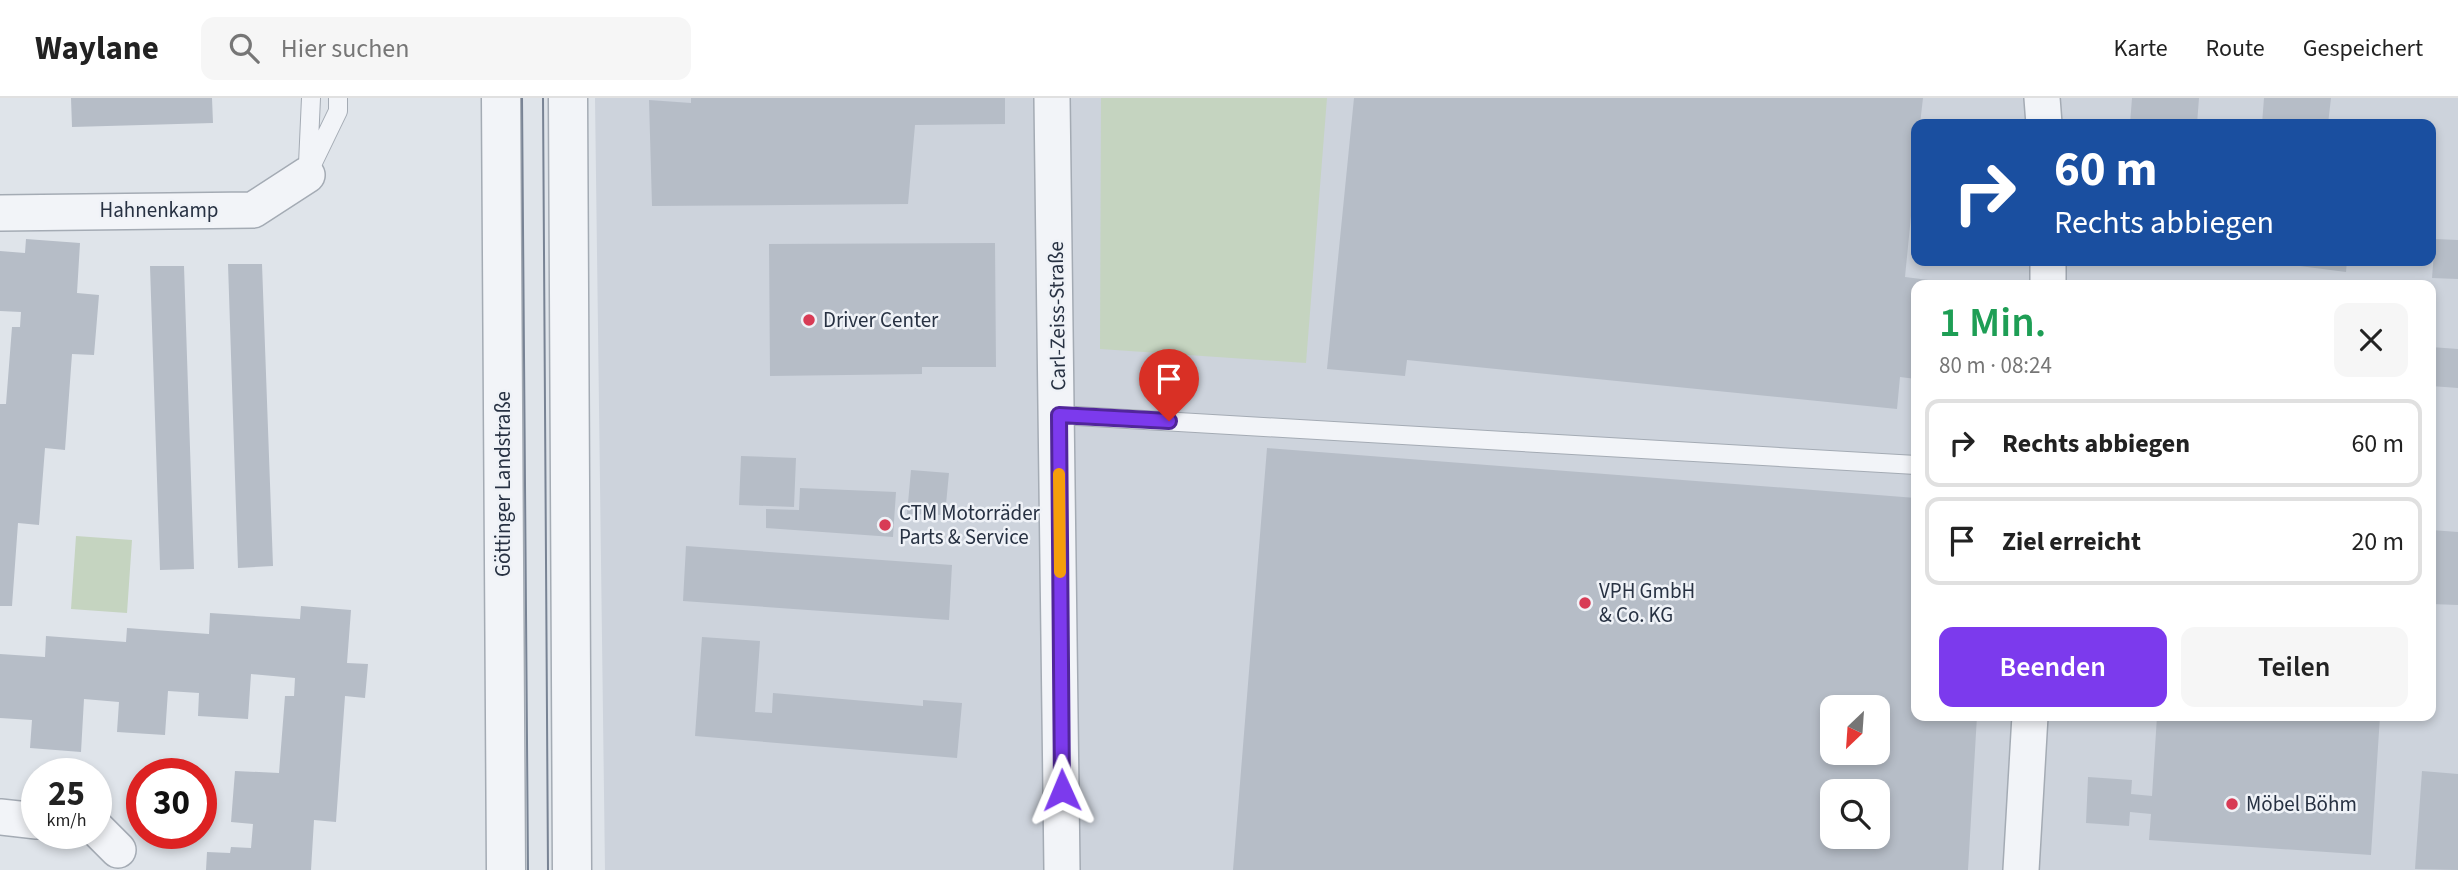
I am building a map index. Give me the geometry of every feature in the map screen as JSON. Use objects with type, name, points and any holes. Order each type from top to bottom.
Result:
[{"type":"street","name":"Göttinger Landstraße","points":[[501,98],[506,870]]},
{"type":"street","points":[[568,98],[572,870]]},
{"type":"street","name":"Carl-Zeiss-Straße","points":[[1052,98],[1059,415],[1062,870]]},
{"type":"street","points":[[2042,98],[2044,119]]},
{"type":"street","name":"Hahnenkamp","points":[[0,213],[253,210],[307,174]]},
{"type":"street","points":[[2021,870],[2030,721]]},
{"type":"street","points":[[0,817],[21,819]]},
{"type":"lane","points":[[307,174],[311,98]]},
{"type":"lane","points":[[307,174],[338,111],[338,98]]},
{"type":"lane","points":[[1059,415],[1911,465]]},
{"type":"shaded area","points":[[595,98],[2458,98],[2458,870],[605,870]]},
{"type":"green space","points":[[1101,98],[1327,98],[1306,363],[1100,349]]},
{"type":"green space","points":[[76,536],[132,540],[127,613],[71,609]]},
{"type":"building","points":[[71,98],[212,98],[213,123],[72,127]]},
{"type":"building","points":[[691,98],[1005,98],[1005,124],[915,125],[908,204],[652,206],[649,100],[691,103]]},
{"type":"building","points":[[1354,98],[1923,98],[1921,119],[1911,119],[1911,216],[1905,277],[1929,280],[1911,280],[1911,378],[1900,377],[1897,409],[1407,360],[1405,376],[1327,369]]},
{"type":"building","points":[[2132,98],[2199,98],[2197,119],[2130,119]]},
{"type":"building","points":[[2264,98],[2331,98],[2329,119],[2262,119]]},
{"type":"building","points":[[26,239],[80,243],[77,293],[99,295],[94,355],[72,354],[65,450],[45,448],[39,525],[18,523],[12,606],[0,606],[0,404],[6,404],[12,327],[20,327],[21,312],[0,311],[0,251],[25,253]]},
{"type":"building","points":[[2436,239],[2458,240],[2458,279],[2432,278],[2433,266],[2436,266]]},
{"type":"building","points":[[995,243],[996,367],[922,367],[922,374],[770,376],[769,244]]},
{"type":"building","points":[[228,264],[262,264],[273,566],[238,568]]},
{"type":"building","points":[[150,266],[184,266],[194,569],[160,570]]},
{"type":"building","points":[[2300,266],[2347,266],[2346,272]]},
{"type":"building","points":[[2436,347],[2458,349],[2458,388],[2436,386]]},
{"type":"building","name":"VPH GmbH & Co. KG","points":[[1267,448],[1911,498],[1911,721],[1977,721],[1968,870],[1233,870]]},
{"type":"building","points":[[741,456],[796,458],[794,507],[739,505]]},
{"type":"building","points":[[911,470],[949,473],[945,515],[907,514]]},
{"type":"building","points":[[800,488],[896,492],[893,537],[766,528],[766,509],[799,510]]},
{"type":"building","points":[[2436,530],[2458,532],[2458,605],[2436,604]]},
{"type":"building","points":[[686,546],[952,565],[949,620],[683,601]]},
{"type":"building","points":[[301,606],[351,610],[347,663],[368,664],[365,698],[345,696],[336,822],[314,820],[311,870],[206,870],[207,852],[230,853],[231,847],[251,848],[253,824],[231,822],[235,771],[279,773],[285,696],[294,696],[295,678],[251,674],[248,719],[198,716],[199,693],[168,691],[165,735],[117,732],[119,702],[84,699],[81,752],[30,748],[32,720],[0,718],[0,654],[45,657],[46,636],[126,642],[127,628],[209,634],[210,613],[300,619]]},
{"type":"building","points":[[702,637],[760,641],[755,712],[772,713],[773,693],[923,706],[923,700],[962,703],[957,758],[695,736]]},
{"type":"building","points":[[2157,721],[2380,721],[2371,855],[2149,840],[2151,814],[2130,812],[2129,826],[2086,823],[2088,777],[2132,780],[2131,794],[2152,796]]},
{"type":"building","points":[[2422,771],[2458,774],[2458,870],[2415,869]]},
{"type":"tram line","points":[[522,98],[528,870]]},
{"type":"tram line","points":[[543,98],[548,870]]},
{"type":"slow traffic","points":[[1059,474],[1060,572]]},
{"type":"place","name":"Driver Center","points":[[809,320]]},
{"type":"place","name":"CTM Motorräder Parts & Service","points":[[885,525]]},
{"type":"place","name":"VPH GmbH & Co. KG","points":[[1585,603]]},
{"type":"place","name":"Möbel Böhm","points":[[2232,804]]},
{"type":"route","points":[[1062,790],[1059,415],[1169,421]]}]
